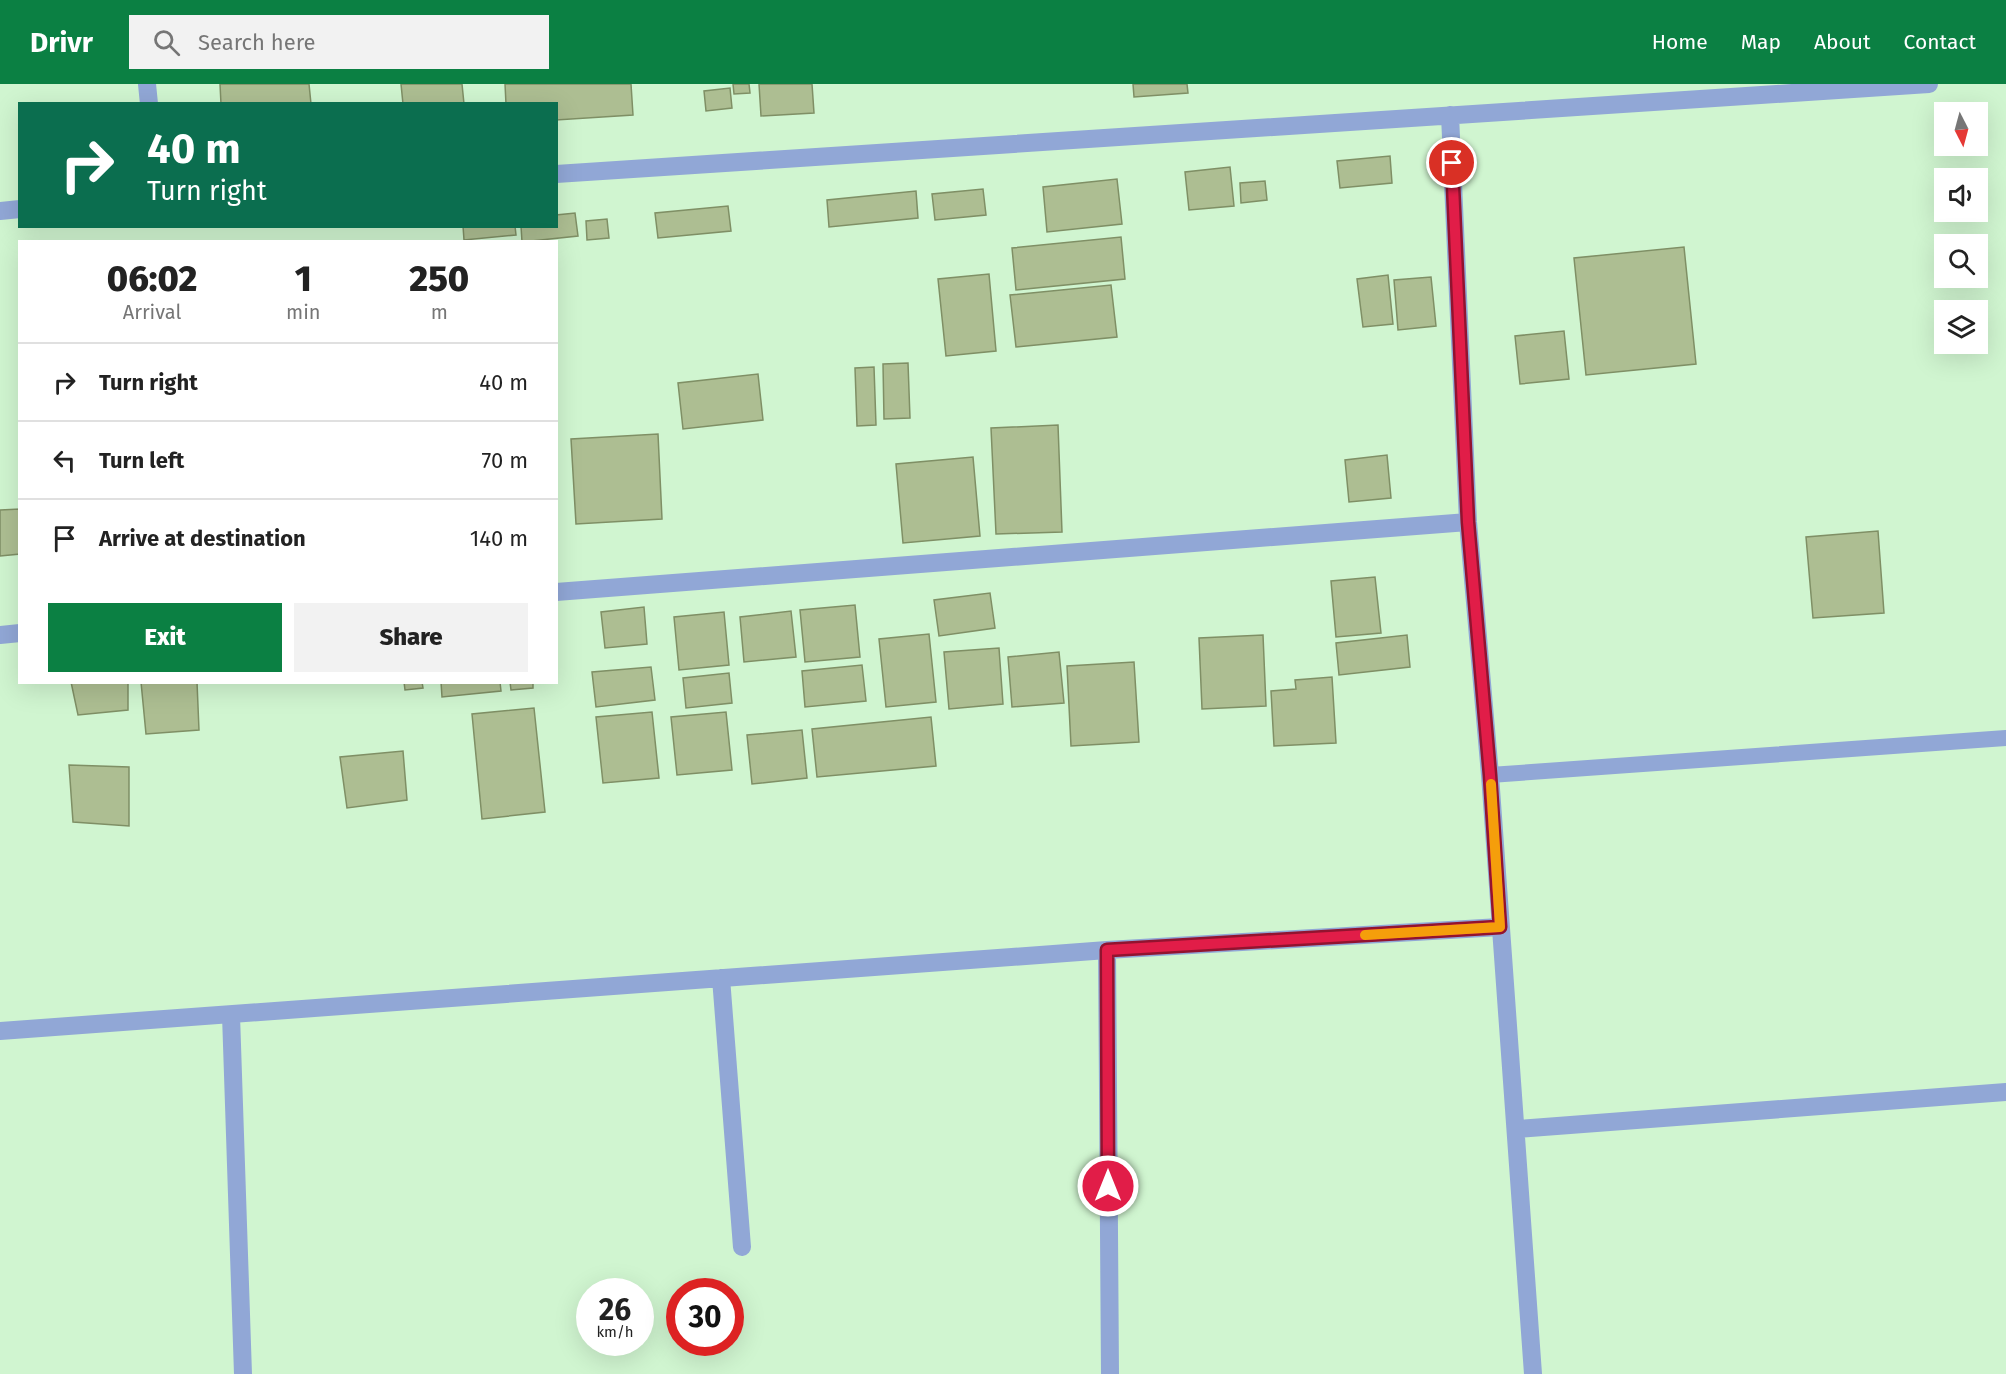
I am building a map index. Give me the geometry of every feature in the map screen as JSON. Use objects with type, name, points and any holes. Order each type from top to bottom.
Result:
[{"type":"street","points":[[147,84],[149,102]]},
{"type":"street","points":[[558,174],[1929,84]]},
{"type":"street","points":[[1450,115],[1468,522],[1490,775],[1533,1374]]},
{"type":"street","points":[[0,211],[18,209]]},
{"type":"street","points":[[558,592],[1468,522]]},
{"type":"street","points":[[0,635],[18,633]]},
{"type":"street","points":[[0,1031],[1107,950],[1500,927]]},
{"type":"street","points":[[1107,950],[1110,1374]]},
{"type":"street","points":[[721,978],[742,1247]]},
{"type":"street","points":[[231,1015],[243,1374]]},
{"type":"street","points":[[1517,1129],[2006,1092]]},
{"type":"lane","points":[[1490,775],[2006,738]]},
{"type":"building","points":[[220,84],[309,84],[311,102],[221,102]]},
{"type":"building","points":[[401,84],[462,84],[464,102],[403,102]]},
{"type":"building","points":[[505,84],[631,84],[633,115],[558,120],[558,102],[506,102]]},
{"type":"building","points":[[733,84],[749,84],[750,93],[734,94]]},
{"type":"building","points":[[759,84],[812,84],[814,113],[761,116]]},
{"type":"building","points":[[1133,84],[1187,84],[1188,93],[1134,97]]},
{"type":"building","points":[[730,88],[732,108],[706,111],[704,91]]},
{"type":"building","points":[[1390,156],[1392,183],[1340,188],[1337,161]]},
{"type":"building","points":[[1230,167],[1234,206],[1189,210],[1185,172]]},
{"type":"building","points":[[1117,179],[1122,224],[1047,232],[1043,187]]},
{"type":"building","points":[[1265,181],[1267,200],[1241,203],[1240,183]]},
{"type":"building","points":[[983,189],[986,215],[935,220],[932,194]]},
{"type":"building","points":[[916,191],[918,218],[829,227],[827,200]]},
{"type":"building","points":[[728,206],[731,231],[658,238],[655,213]]},
{"type":"building","points":[[575,213],[578,236],[522,240],[521,228],[558,228],[558,215]]},
{"type":"building","points":[[607,219],[609,238],[587,240],[586,221]]},
{"type":"building","points":[[463,228],[515,228],[516,235],[464,240]]},
{"type":"building","points":[[1121,237],[1125,279],[1016,290],[1012,248]]},
{"type":"building","points":[[1684,247],[1696,364],[1586,375],[1574,258]]},
{"type":"building","points":[[989,274],[996,351],[946,356],[938,279]]},
{"type":"building","points":[[1388,275],[1393,324],[1363,327],[1357,279]]},
{"type":"building","points":[[1431,277],[1436,326],[1398,330],[1394,280]]},
{"type":"building","points":[[1111,285],[1117,337],[1016,347],[1010,295]]},
{"type":"building","points":[[1564,331],[1569,379],[1520,384],[1515,336]]},
{"type":"building","points":[[908,363],[910,418],[884,419],[883,364]]},
{"type":"building","points":[[874,367],[876,425],[857,426],[855,368]]},
{"type":"building","points":[[758,374],[763,420],[683,429],[678,383]]},
{"type":"building","points":[[1058,425],[1062,532],[996,534],[991,428]]},
{"type":"building","points":[[658,434],[662,519],[576,524],[571,439]]},
{"type":"building","points":[[1387,455],[1391,498],[1349,502],[1345,460]]},
{"type":"building","points":[[973,457],[980,536],[903,543],[896,464]]},
{"type":"building","points":[[18,509],[18,554],[0,556],[0,510]]},
{"type":"building","points":[[1878,531],[1884,613],[1813,618],[1806,537]]},
{"type":"building","points":[[1375,577],[1381,633],[1336,637],[1331,581]]},
{"type":"building","points":[[990,593],[995,628],[939,636],[934,600]]},
{"type":"building","points":[[855,605],[860,657],[805,662],[800,610]]},
{"type":"building","points":[[644,607],[647,644],[605,648],[601,612]]},
{"type":"building","points":[[791,611],[796,657],[744,662],[740,617]]},
{"type":"building","points":[[724,612],[729,665],[679,670],[674,617]]},
{"type":"building","points":[[929,634],[936,702],[886,707],[879,639]]},
{"type":"building","points":[[1263,635],[1266,706],[1202,709],[1199,638]]},
{"type":"building","points":[[1407,635],[1410,667],[1339,675],[1336,643]]},
{"type":"building","points":[[999,648],[1003,704],[949,709],[944,652]]},
{"type":"building","points":[[1059,652],[1064,703],[1012,707],[1008,657]]},
{"type":"building","points":[[1134,662],[1139,742],[1071,746],[1067,666]]},
{"type":"building","points":[[862,665],[866,701],[805,707],[802,671]]},
{"type":"building","points":[[651,667],[655,700],[596,707],[592,672]]},
{"type":"building","points":[[729,673],[732,703],[686,708],[683,678]]},
{"type":"building","points":[[1332,677],[1336,743],[1274,746],[1271,691],[1296,689],[1295,680]]},
{"type":"building","points":[[71,684],[128,684],[128,710],[78,715]]},
{"type":"building","points":[[141,684],[197,684],[199,730],[146,734]]},
{"type":"building","points":[[404,684],[422,684],[423,688],[405,690]]},
{"type":"building","points":[[441,684],[500,684],[501,691],[442,697]]},
{"type":"building","points":[[510,684],[533,684],[533,688],[511,690]]},
{"type":"building","points":[[534,708],[545,812],[482,819],[472,714]]},
{"type":"building","points":[[652,712],[659,778],[603,783],[596,717]]},
{"type":"building","points":[[726,712],[732,770],[677,775],[671,717]]},
{"type":"building","points":[[931,717],[936,766],[817,777],[812,729]]},
{"type":"building","points":[[802,730],[807,778],[752,784],[747,735]]},
{"type":"building","points":[[403,751],[407,800],[347,808],[340,757]]},
{"type":"building","points":[[69,765],[129,767],[129,826],[73,822]]},
{"type":"slow traffic","points":[[1365,935],[1500,927],[1491,784]]},
{"type":"route","points":[[1108,1186],[1107,950],[1500,927],[1490,775],[1468,522],[1452,163]]}]
